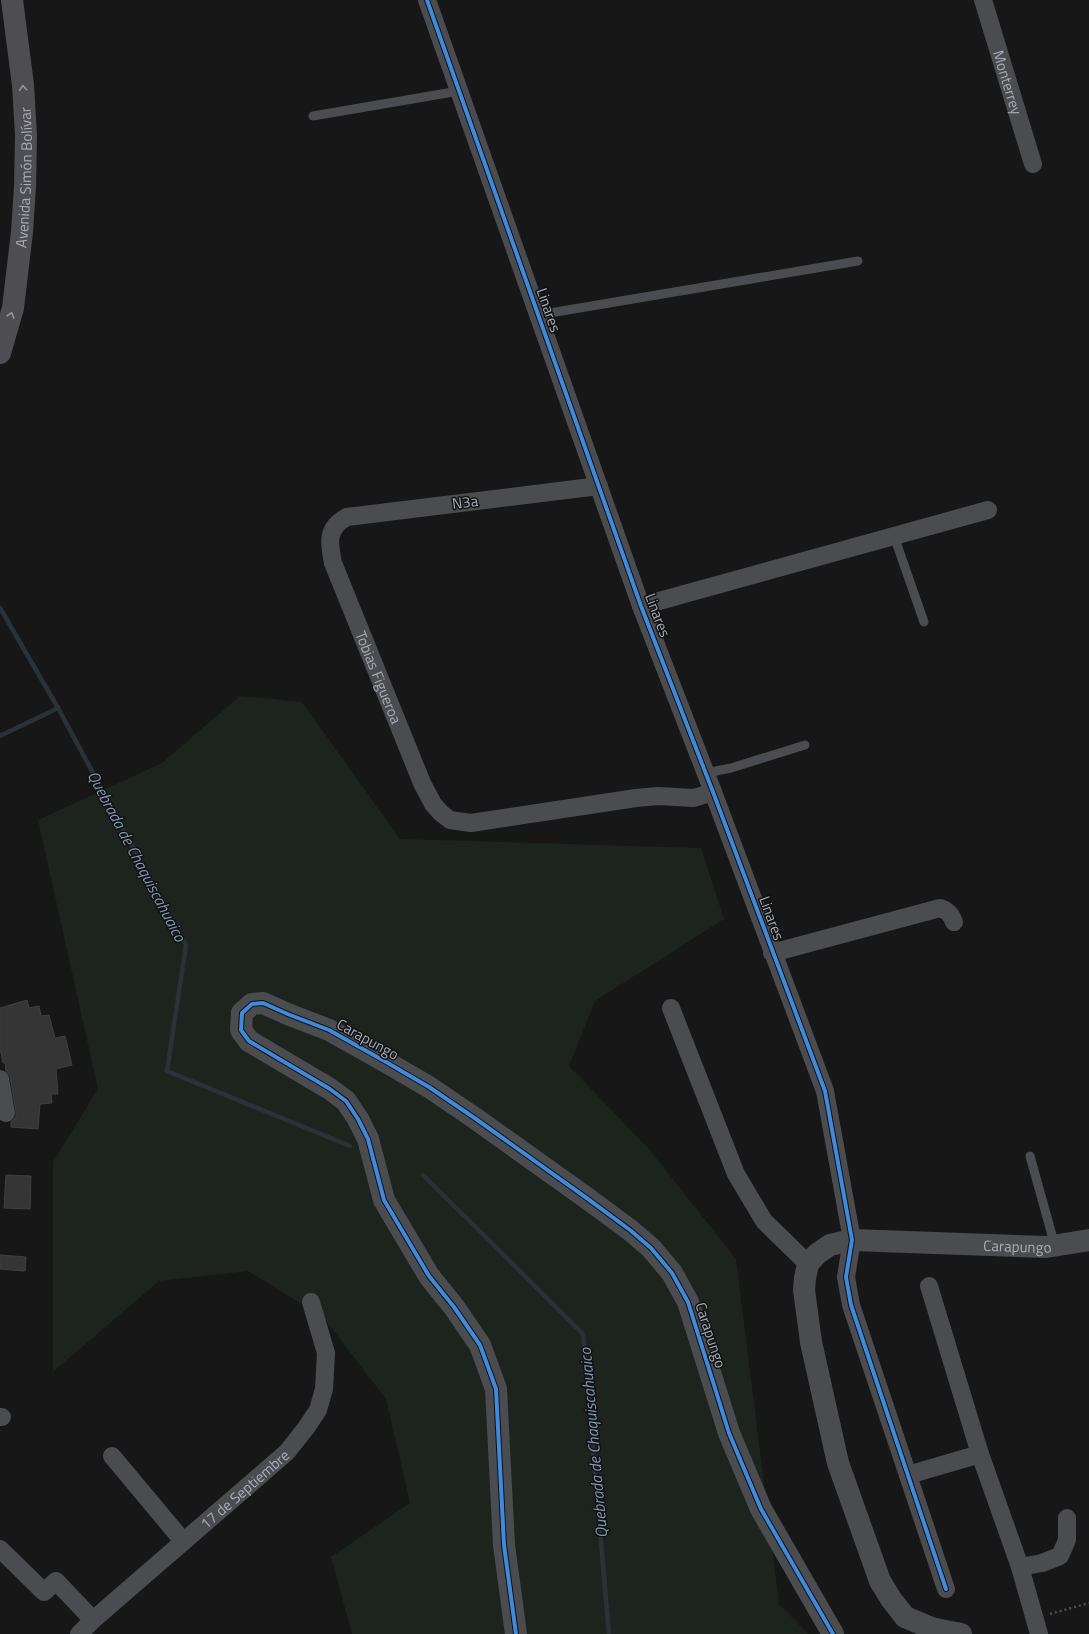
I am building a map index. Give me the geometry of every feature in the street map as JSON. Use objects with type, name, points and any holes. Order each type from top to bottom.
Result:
[{"type":"highway","name":"Avenida Simón Bolívar","points":[[0,352],[13,308],[26,187],[26,135],[23,85],[12,0]]},
{"type":"street","name":"Linares","points":[[427,0],[641,606],[706,773],[772,953],[825,1091],[852,1240],[846,1277],[851,1305],[946,1589]]},
{"type":"street","name":"Monterrey","points":[[983,0],[1033,164]]},
{"type":"street","name":"N3a","points":[[334,527],[347,517],[372,513],[599,486]]},
{"type":"street","points":[[641,606],[988,510]]},
{"type":"street","name":"Tobias Figueroa","points":[[334,527],[329,540],[333,563],[360,633],[422,783],[433,804],[450,820],[471,823],[636,798],[658,796],[694,798],[713,792]]},
{"type":"street","points":[[772,953],[940,908],[947,911],[951,915],[954,922]]},
{"type":"street","name":"Carapungo","points":[[516,1634],[504,1545],[496,1389],[480,1345],[454,1307],[429,1276],[384,1200],[368,1138],[346,1101],[330,1089],[249,1041],[242,1030],[242,1013],[252,1004],[263,1003],[329,1030],[429,1087],[588,1199],[630,1230],[651,1248],[672,1273],[688,1302],[729,1433],[761,1509],[833,1634]]},
{"type":"street","points":[[671,1008],[736,1174],[764,1221],[808,1264],[804,1290],[812,1342],[838,1463],[880,1580],[891,1599],[905,1617],[931,1628],[961,1634]]},
{"type":"street","points":[[0,1080],[6,1114]]},
{"type":"street","name":"Carapungo","points":[[808,1264],[817,1254],[830,1245],[852,1240],[1046,1247],[1089,1240]]},
{"type":"street","points":[[929,1286],[980,1454],[1020,1567],[1039,1634]]},
{"type":"street","name":"17 de Septiembre","points":[[79,1634],[183,1541],[287,1452],[318,1410],[324,1389],[326,1353],[311,1302]]},
{"type":"street","points":[[908,1475],[980,1454]]},
{"type":"street","points":[[112,1456],[183,1541]]},
{"type":"street","points":[[1020,1567],[1042,1563],[1060,1556],[1067,1540],[1067,1518]]},
{"type":"street","points":[[0,1549],[44,1592],[56,1582],[93,1620]]},
{"type":"lane","points":[[313,116],[459,91]]},
{"type":"lane","points":[[538,315],[858,261]]},
{"type":"lane","points":[[894,536],[924,622]]},
{"type":"lane","points":[[706,773],[731,768],[805,745]]},
{"type":"lane","points":[[1030,1156],[1055,1246]]},
{"type":"path","points":[[1033,1615],[1053,1613],[1089,1603]]},
{"type":"shaded area","points":[[240,696],[302,702],[400,839],[701,848],[724,919],[595,1001],[569,1066],[649,1149],[736,1259],[779,1604],[808,1634],[352,1634],[331,1557],[410,1503],[386,1399],[323,1317],[248,1271],[159,1281],[53,1372],[53,1162],[98,1089],[38,820],[162,763]]},
{"type":"building","points":[[27,1000],[29,1008],[39,1006],[41,1016],[49,1015],[55,1038],[65,1036],[72,1065],[56,1069],[58,1094],[51,1094],[52,1103],[40,1104],[38,1129],[11,1127],[11,1122],[16,1117],[16,1111],[10,1077],[6,1071],[5,1063],[3,1063],[0,1048],[0,1008]]},
{"type":"building","points":[[6,1175],[31,1176],[30,1209],[4,1208]]},
{"type":"building","points":[[0,1255],[26,1257],[25,1271],[0,1269]]},
{"type":"waterway","name":"Quebrada de Chaquiscahuaico","points":[[0,608],[58,708],[186,945],[167,1071],[350,1146]]},
{"type":"waterway","points":[[0,736],[58,708]]},
{"type":"waterway","name":"Quebrada de Chaquiscahuaico","points":[[423,1175],[583,1334],[609,1634]]},
{"type":"cycle path","points":[[427,0],[641,606],[713,792],[825,1091],[852,1240],[846,1277],[851,1305],[946,1589]]},
{"type":"cycle path","points":[[516,1634],[504,1545],[496,1389],[480,1345],[454,1307],[429,1276],[384,1200],[368,1139],[358,1119],[346,1101],[330,1089],[249,1041],[241,1030],[242,1013],[252,1004],[263,1003],[329,1030],[429,1087],[588,1199],[630,1230],[651,1248],[672,1273],[688,1302],[729,1433],[761,1509],[833,1634]]}]
